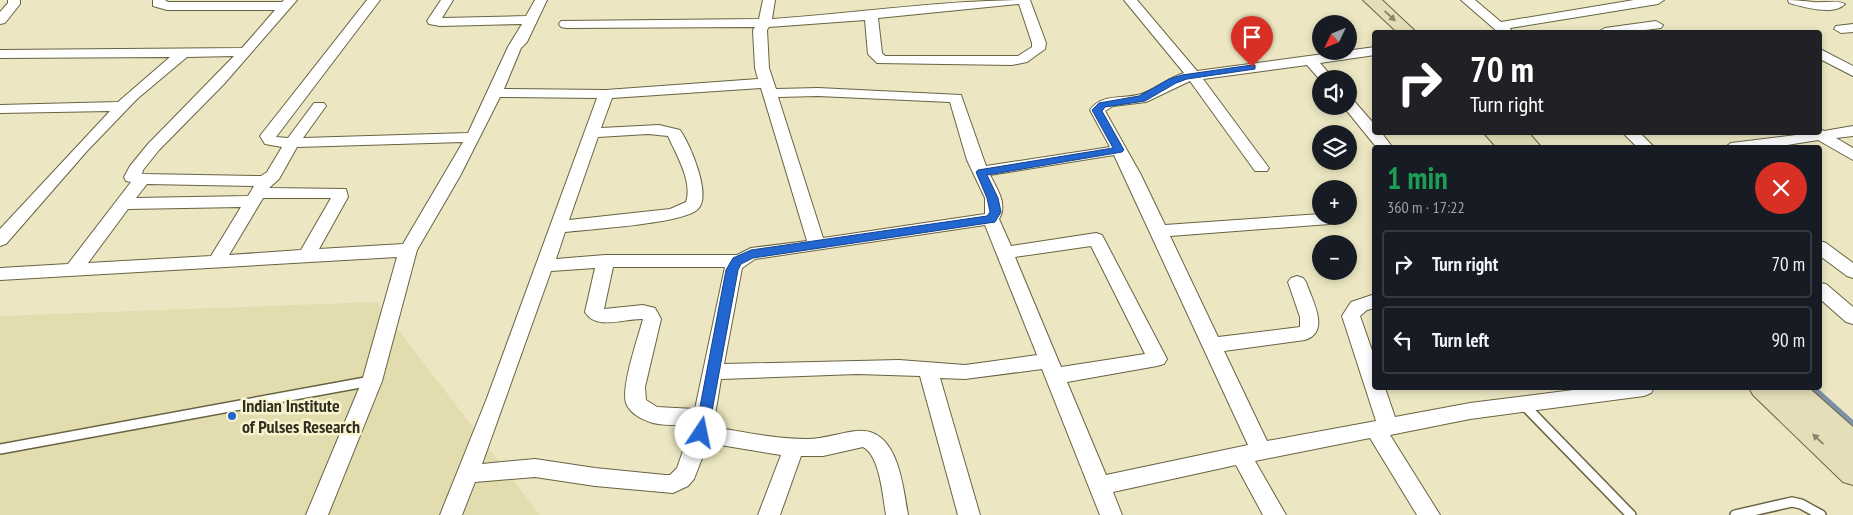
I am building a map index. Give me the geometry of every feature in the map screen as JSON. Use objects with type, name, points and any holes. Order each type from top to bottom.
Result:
[{"type":"street","points":[[0,20],[14,4],[14,0]]},
{"type":"street","points":[[159,0],[158,3],[167,6],[288,3]]},
{"type":"street","points":[[374,0],[268,136],[270,141],[292,143],[472,137]]},
{"type":"street","points":[[447,0],[434,21],[531,20]]},
{"type":"street","points":[[316,515],[372,381],[408,250],[454,172],[496,93],[515,47],[520,42],[542,0]]},
{"type":"street","points":[[769,0],[765,23],[760,30],[762,68],[817,245]]},
{"type":"street","points":[[566,24],[765,23],[871,15],[891,6],[1023,0],[1039,43],[1038,49],[1022,59],[1012,60],[882,60],[875,54],[871,15]]},
{"type":"street","points":[[1130,0],[1193,75],[1261,168]]},
{"type":"street","points":[[1354,0],[1386,30]]},
{"type":"street","points":[[1372,0],[1405,30]]},
{"type":"street","points":[[1467,0],[1502,29],[1658,0]]},
{"type":"street","points":[[1794,0],[1812,6],[1835,2],[1853,4]]},
{"type":"street","points":[[288,3],[135,170],[132,177],[258,192],[340,193],[340,197],[306,256]]},
{"type":"street","points":[[1628,6],[1661,29]]},
{"type":"street","points":[[1642,30],[1661,29]]},
{"type":"street","points":[[1274,515],[1212,345],[1133,175],[1097,110],[1099,107],[1107,104],[1142,98],[1173,81],[1193,75],[1372,51]]},
{"type":"street","points":[[0,54],[245,52]]},
{"type":"street","points":[[0,240],[122,106],[184,53]]},
{"type":"street","points":[[1822,54],[1853,72]]},
{"type":"street","points":[[1310,60],[1319,70]]},
{"type":"street","points":[[496,93],[606,94],[768,88],[956,98],[975,160],[993,198],[995,212],[991,219]]},
{"type":"street","points":[[451,515],[497,398],[606,94]]},
{"type":"street","points":[[0,109],[122,106]]},
{"type":"street","points":[[216,261],[258,192],[274,175],[292,143],[319,106]]},
{"type":"street","points":[[1357,114],[1372,131]]},
{"type":"street","points":[[558,227],[670,214],[687,209],[696,198],[697,192],[690,170],[675,133],[672,131],[592,133]]},
{"type":"street","points":[[1822,134],[1853,131]]},
{"type":"street","points":[[1375,135],[1383,145]]},
{"type":"street","points":[[1496,135],[1506,145]]},
{"type":"street","points":[[1519,135],[1529,145]]},
{"type":"street","points":[[1633,135],[1644,145]]},
{"type":"street","points":[[1750,145],[1812,135]]},
{"type":"street","points":[[1820,135],[1853,155]]},
{"type":"street","points":[[981,172],[1119,150]]},
{"type":"street","points":[[73,270],[142,179]]},
{"type":"street","points":[[122,204],[258,192]]},
{"type":"street","points":[[543,266],[605,261],[737,261],[751,254],[991,219]]},
{"type":"street","points":[[991,219],[1111,515]]},
{"type":"street","points":[[1159,231],[1312,220]]},
{"type":"street","points":[[713,372],[857,367],[966,372],[1052,369],[1157,360],[1096,239],[1005,252]]},
{"type":"street","points":[[1822,249],[1853,272]]},
{"type":"street","points":[[0,274],[408,250]]},
{"type":"street","points":[[605,261],[594,312],[602,316],[643,312],[648,313],[652,319],[634,387],[636,402],[642,409],[655,415],[703,426],[756,443],[794,447],[824,447],[863,438],[870,439],[876,444],[884,459],[897,515]]},
{"type":"street","points":[[467,474],[535,468],[595,477],[673,484],[680,480],[686,473],[703,426],[732,270],[737,261]]},
{"type":"street","points":[[1212,345],[1306,333],[1309,330],[1309,317],[1297,282]]},
{"type":"street","points":[[1822,291],[1853,316]]},
{"type":"street","points":[[1372,302],[1357,307],[1351,316],[1382,428],[1429,515]]},
{"type":"street","points":[[928,369],[969,515]]},
{"type":"street","points":[[1099,486],[1251,453],[1470,411],[1608,390]]},
{"type":"street","points":[[1765,390],[1853,473]]},
{"type":"street","points":[[1794,390],[1853,444]]},
{"type":"street","points":[[769,515],[794,447]]},
{"type":"lane","points":[[0,450],[372,381]]},
{"type":"lane","points":[[1523,404],[1632,515]]},
{"type":"lane","points":[[1735,515],[1792,502],[1801,504],[1821,515]]},
{"type":"shaded area","name":"Indian Institute of Pulses Research","points":[[377,302],[540,515],[0,515],[0,316]]},
{"type":"waterway","points":[[1815,390],[1853,424]]},
{"type":"place","name":"Indian Institute of Pulses Research","points":[[232,416]]},
{"type":"route","points":[[701,433],[726,298],[732,270],[737,261],[751,254],[991,219],[995,212],[993,198],[981,172],[1119,150],[1097,110],[1102,105],[1136,100],[1148,96],[1173,81],[1186,76],[1252,67]]}]
